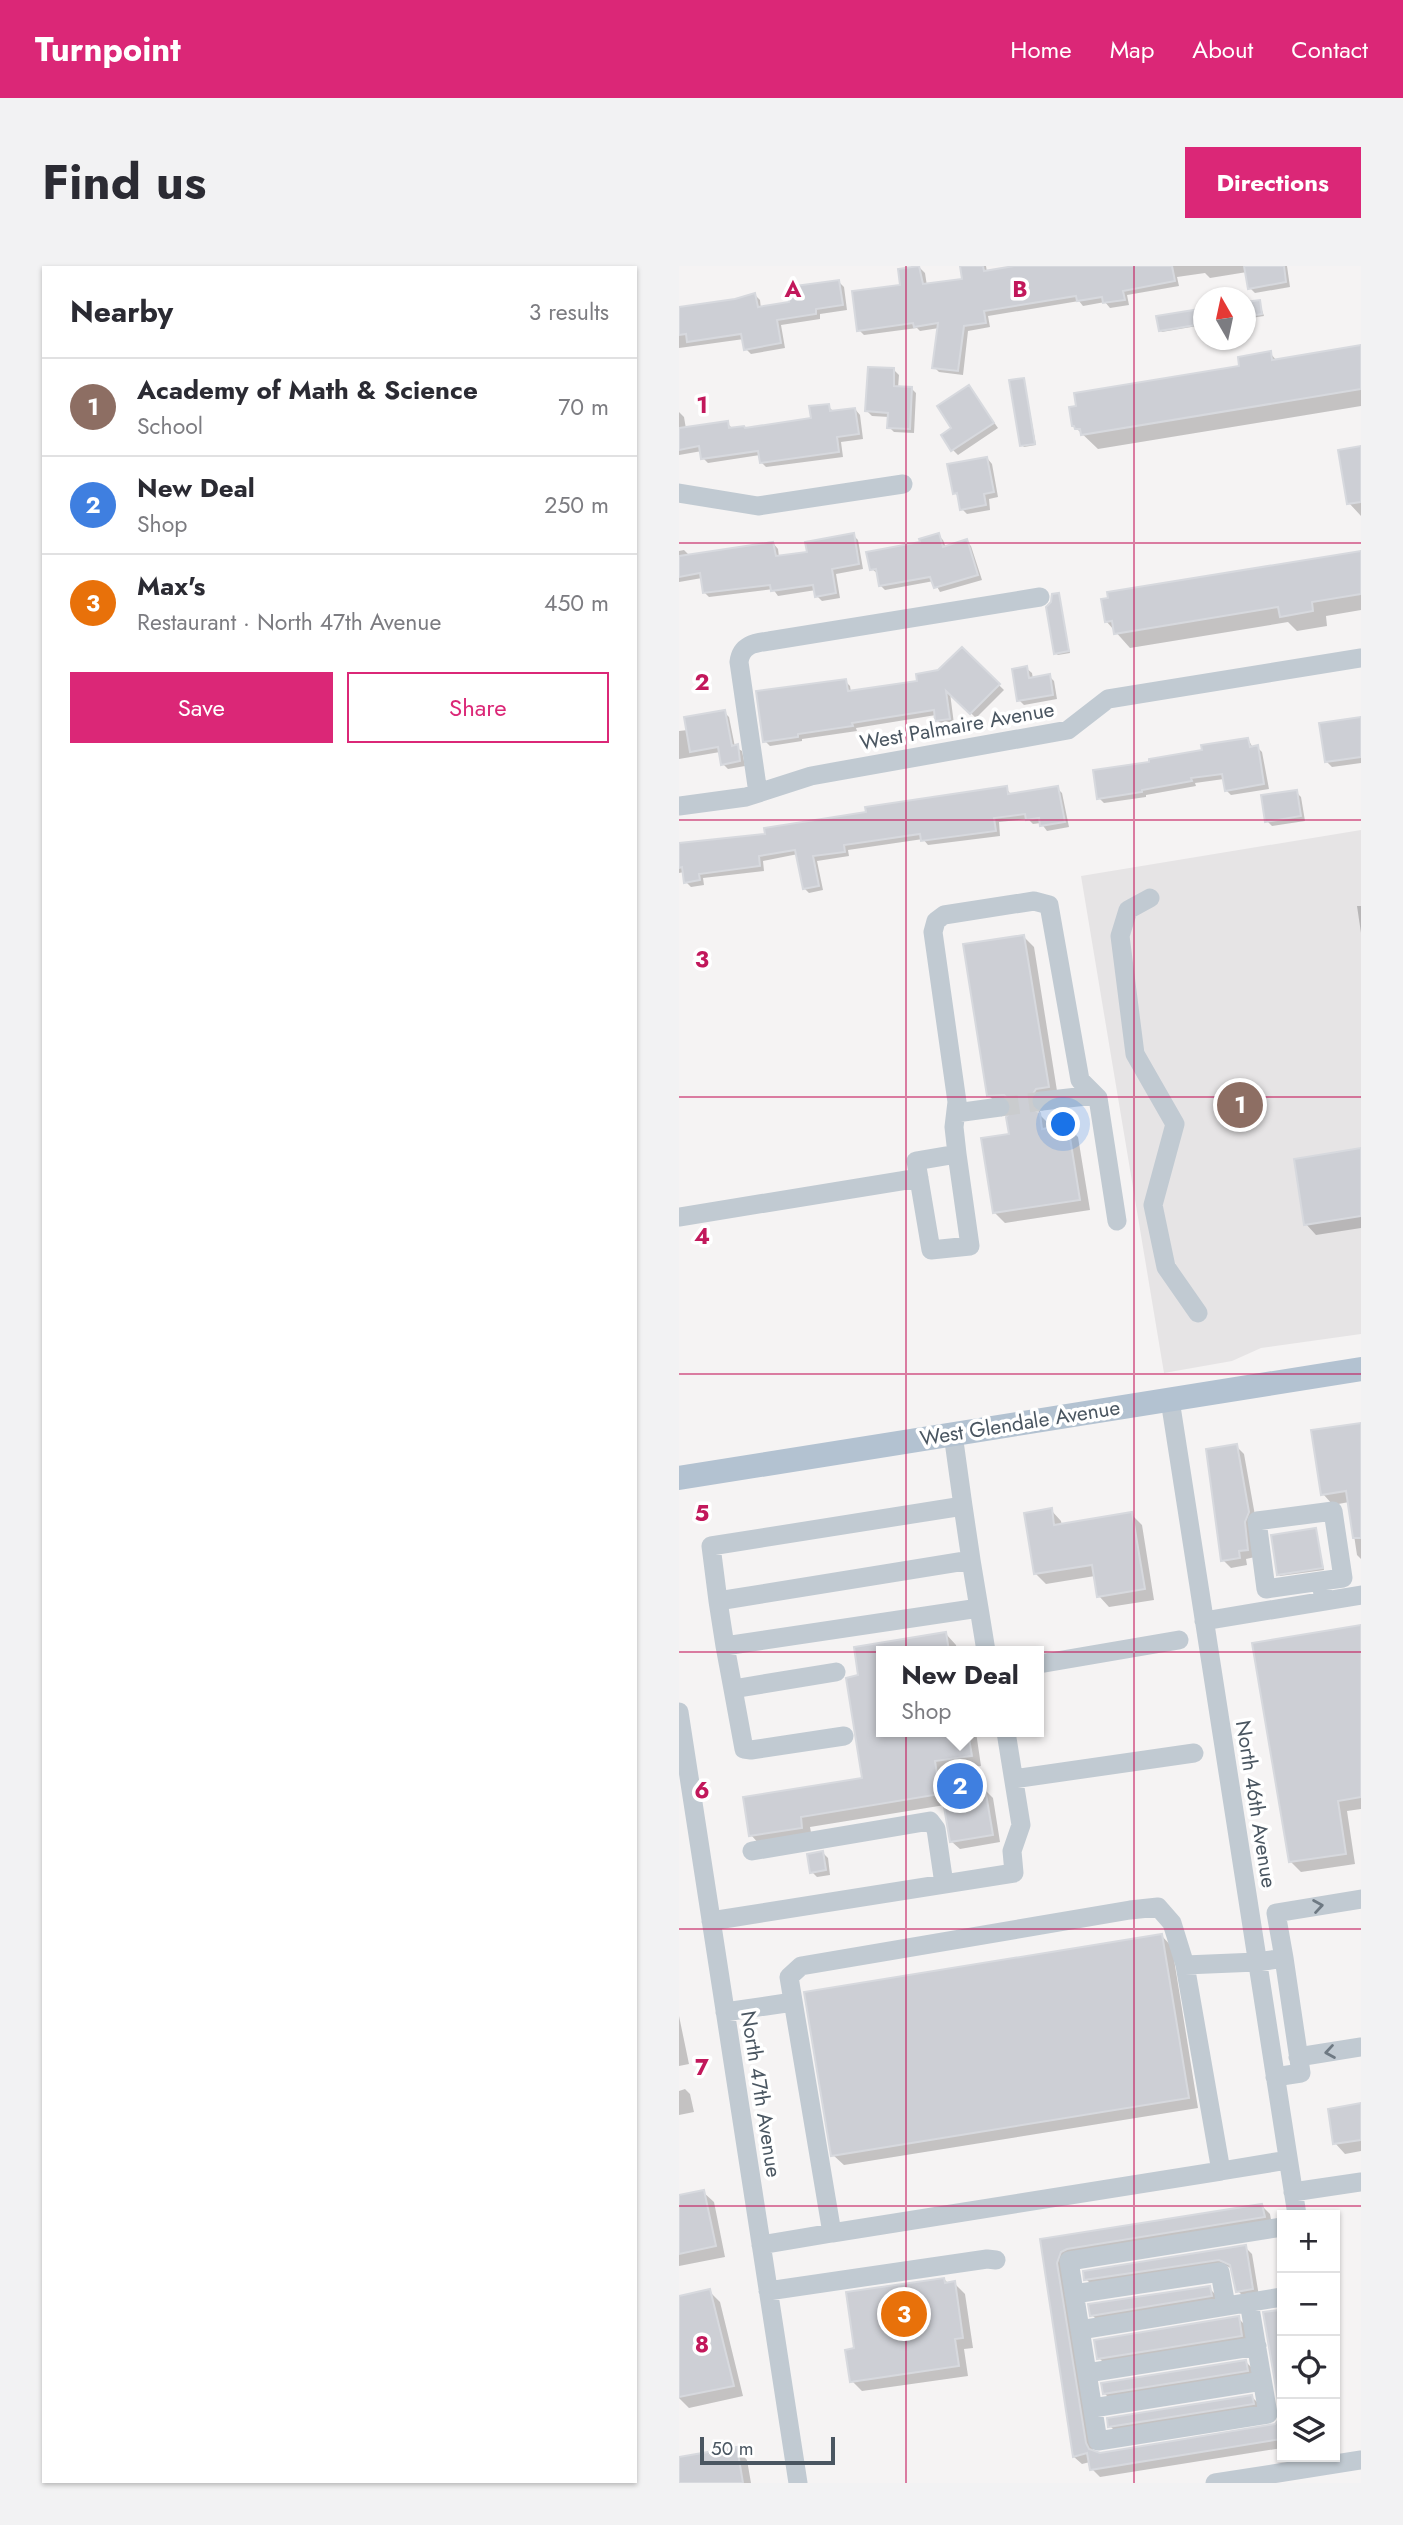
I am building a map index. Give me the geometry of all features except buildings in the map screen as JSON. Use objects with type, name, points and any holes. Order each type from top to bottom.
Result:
[{"type":"main road","name":"West Glendale Avenue","points":[[679,1478],[1361,1369]]},
{"type":"street","points":[[679,493],[758,506],[903,484]]},
{"type":"street","points":[[758,793],[739,662],[739,655],[744,648],[751,644],[1040,597]]},
{"type":"street","name":"West Palmaire Avenue","points":[[679,806],[746,797],[811,775],[1068,730],[1108,699],[1361,657]]},
{"type":"street","points":[[1150,898],[1129,910],[1121,936],[1135,1054],[1175,1124],[1153,1205],[1166,1267],[1198,1313]]},
{"type":"street","points":[[957,1154],[916,1161],[931,1250],[970,1246],[954,1127],[957,1102],[933,932],[936,921],[944,915],[1034,901],[1049,905],[1080,1080],[1098,1098],[1117,1221]]},
{"type":"street","points":[[1042,1101],[1095,1095]]},
{"type":"street","points":[[956,1113],[1000,1107]]},
{"type":"street","points":[[679,1217],[919,1178]]},
{"type":"street","name":"North 46th Avenue","points":[[1170,1399],[1296,2210]]},
{"type":"street","points":[[953,1434],[985,1646]]},
{"type":"street","points":[[844,1736],[751,1751],[744,1749],[725,1646],[711,1546],[963,1506]]},
{"type":"street","points":[[1333,1511],[1343,1578],[1321,1581],[1266,1589],[1257,1521],[1333,1511]]},
{"type":"street","points":[[719,1601],[971,1560]]},
{"type":"street","points":[[1321,1581],[1324,1601]]},
{"type":"street","points":[[1204,1621],[1361,1595]]},
{"type":"street","points":[[725,1646],[979,1608]]},
{"type":"street","points":[[1044,1663],[1179,1640]]},
{"type":"street","points":[[733,1689],[836,1672]]},
{"type":"street","name":"North 47th Avenue","points":[[679,1712],[798,2483]]},
{"type":"street","points":[[711,1921],[1014,1873],[1012,1851],[1021,1825],[1007,1737]]},
{"type":"street","points":[[1014,1779],[1194,1753]]},
{"type":"street","points":[[752,1851],[930,1821],[936,1829],[944,1884]]},
{"type":"street","points":[[1275,2077],[1301,2073],[1276,1913],[1361,1899]]},
{"type":"street","points":[[832,2233],[789,1977],[801,1966],[1129,1910],[1158,1907],[1172,1923],[1185,1965],[1221,2171]]},
{"type":"street","points":[[1185,1965],[1257,1962],[1283,1958]]},
{"type":"street","points":[[725,2012],[793,2002]]},
{"type":"street","points":[[1298,2057],[1361,2047]]},
{"type":"street","points":[[761,2245],[1288,2160]]},
{"type":"street","points":[[1293,2192],[1361,2182]]},
{"type":"street","points":[[1249,2302],[1268,2414],[1098,2441],[1069,2261],[1277,2228]]},
{"type":"street","points":[[768,2291],[978,2260],[996,2260]]},
{"type":"street","points":[[1075,2294],[1220,2272],[1226,2306]]},
{"type":"street","points":[[1080,2330],[1277,2298]]},
{"type":"street","points":[[1087,2373],[1257,2346]]},
{"type":"street","points":[[1093,2408],[1262,2381]]},
{"type":"street","points":[[1215,2483],[1332,2467],[1361,2460]]},
{"type":"shaded area","points":[[1361,830],[1361,1334],[1261,1348],[1232,1361],[1164,1373],[1081,876]]},
{"type":"tunnel","points":[[1000,1107],[1042,1101]]},
{"type":"place","name":"Academy of Math & Science","points":[[1240,1105]]},
{"type":"place","name":"New Deal","points":[[960,1786]]},
{"type":"place","name":"Max's","points":[[904,2314]]}]
